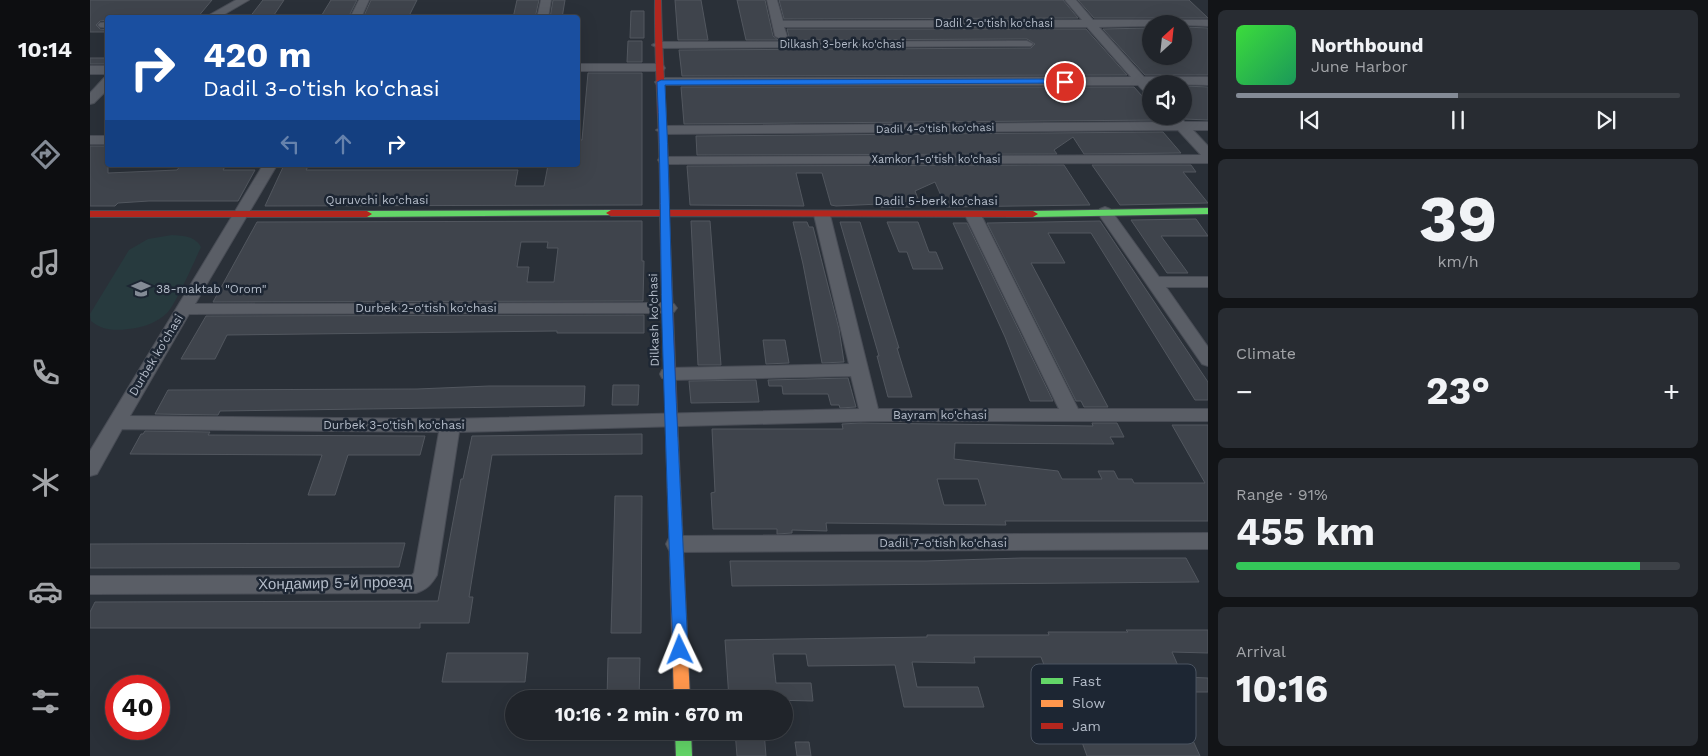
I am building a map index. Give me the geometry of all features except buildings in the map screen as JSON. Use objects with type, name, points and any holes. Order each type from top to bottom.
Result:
[{"type":"street","points":[[215,15],[244,0]]},
{"type":"street","points":[[356,15],[364,0]]},
{"type":"street","points":[[543,15],[546,0]]},
{"type":"street","name":"Dilkash ko'chasi","points":[[658,0],[659,68],[665,160],[664,213],[669,374],[682,690]]},
{"type":"street","points":[[772,0],[779,24],[782,44]]},
{"type":"street","points":[[1070,0],[1142,81]]},
{"type":"street","name":"Dadil 2-o'tish ko'chasi","points":[[779,24],[1208,23]]},
{"type":"street","name":"Dilkash 3-berk ko'chasi","points":[[658,45],[1026,44]]},
{"type":"street","points":[[580,68],[659,68]]},
{"type":"street","points":[[90,70],[105,70]]},
{"type":"street","points":[[661,82],[1142,81]]},
{"type":"street","points":[[1192,81],[1208,81]]},
{"type":"street","points":[[90,100],[105,85]]},
{"type":"street","name":"Dadil 4-o'tish ko'chasi","points":[[663,130],[1142,122]]},
{"type":"street","name":"Dadil 4-o'tish ko'chasi","points":[[1192,123],[1208,126]]},
{"type":"street","points":[[1181,125],[1208,154]]},
{"type":"street","points":[[90,140],[105,140]]},
{"type":"street","name":"Xamkor 1-o'tish ko'chasi","points":[[665,160],[1208,159]]},
{"type":"street","name":"Durbek ko'chasi","points":[[90,469],[116,422],[269,167]]},
{"type":"street","name":"Dadil 5-berk ko'chasi","points":[[664,213],[973,215],[1208,211]]},
{"type":"street","points":[[1106,212],[1208,360]]},
{"type":"street","name":"Quruvchi ko'chasi","points":[[90,214],[664,213]]},
{"type":"street","points":[[822,214],[870,415]]},
{"type":"street","points":[[973,215],[1072,416]]},
{"type":"street","points":[[1154,282],[1208,282]]},
{"type":"street","name":"Durbek 2-o'tish ko'chasi","points":[[184,308],[668,308]]},
{"type":"street","points":[[669,374],[860,370]]},
{"type":"street","name":"Bayram ko'chasi","points":[[672,422],[870,415],[1208,415]]},
{"type":"street","name":"Durbek 3-o'tish ko'chasi","points":[[116,422],[450,426],[672,422]]},
{"type":"street","name":"Хондамир 5-й проезд","points":[[90,585],[416,584],[425,575],[450,426]]},
{"type":"street","name":"Dadil 7-o'tish ko'chasi","points":[[677,544],[1208,541]]},
{"type":"street","points":[[683,740],[684,756]]},
{"type":"green space","points":[[172,235],[185,236],[199,243],[201,247],[180,292],[167,313],[159,320],[149,324],[123,330],[104,328],[91,321],[90,314],[129,250],[148,239]]},
{"type":"traffic: fast","points":[[1033,214],[1208,211]]},
{"type":"traffic: fast","points":[[367,214],[611,213]]},
{"type":"traffic: fast","points":[[683,740],[684,756]]},
{"type":"traffic: slow","points":[[672,437],[682,690]]},
{"type":"traffic: jam","points":[[658,0],[658,45],[665,160],[664,213],[672,437]]},
{"type":"traffic: jam","points":[[611,213],[1033,214]]},
{"type":"traffic: jam","points":[[90,214],[367,214]]},
{"type":"place","name":"38-maktab \"Orom\"","points":[[141,289]]},
{"type":"route","points":[[680,650],[669,374],[664,213],[665,160],[661,82],[1065,82]]}]
